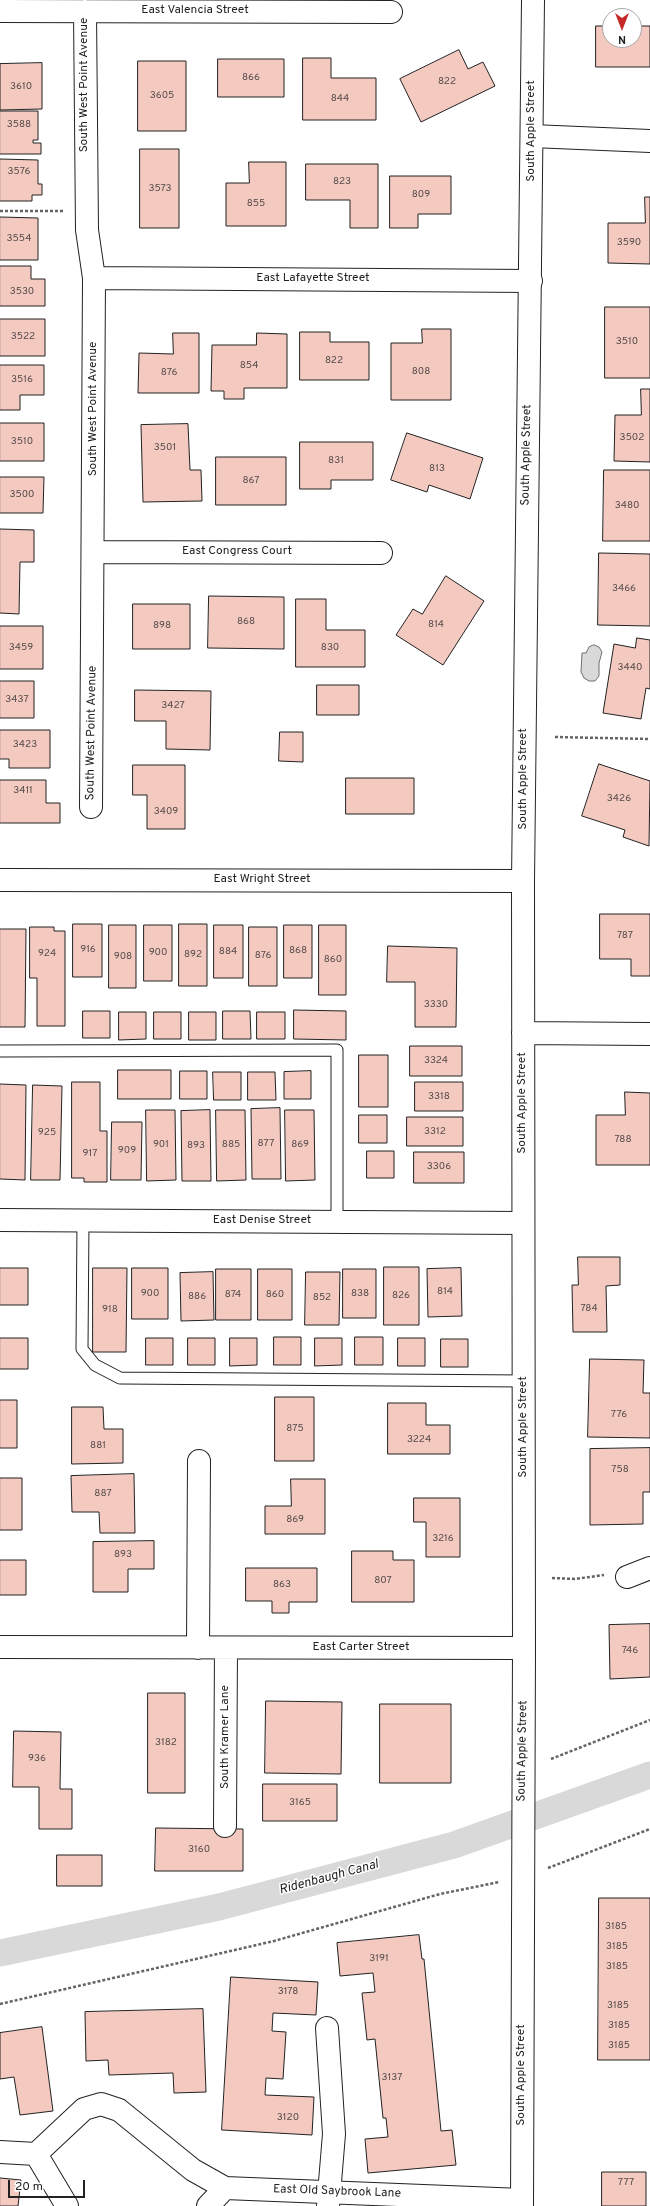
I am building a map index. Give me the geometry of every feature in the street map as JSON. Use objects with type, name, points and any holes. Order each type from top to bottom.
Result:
[{"type":"street","name":"South Apple Street","points":[[522,2203],[522,1792],[524,1648],[523,880],[525,552],[531,281],[533,0]]},
{"type":"street","name":"East Valencia Street","points":[[0,11],[391,12]]},
{"type":"street","name":"South West Point Avenue","points":[[85,11],[87,230],[94,278],[94,552],[91,807]]},
{"type":"street","points":[[532,136],[650,141]]},
{"type":"street","name":"East Lafayette Street","points":[[94,278],[531,281]]},
{"type":"street","name":"East Congress Court","points":[[94,552],[381,553]]},
{"type":"street","name":"East Wright Street","points":[[0,880],[523,880]]},
{"type":"street","points":[[523,1033],[650,1034]]},
{"type":"street","name":"East Denise Street","points":[[0,1220],[523,1222]]},
{"type":"street","points":[[198,1648],[199,1461]]},
{"type":"street","points":[[618,1576],[650,1568]]},
{"type":"street","name":"East Carter Street","points":[[0,1648],[524,1648]]},
{"type":"street","name":"South Kramer Lane","points":[[225,1826],[226,1648]]},
{"type":"street","points":[[327,2028],[334,2134],[328,2199]]},
{"type":"street","name":"East Old Saybrook Lane","points":[[36,2154],[84,2109],[101,2104],[119,2110],[193,2170],[225,2188],[328,2199],[522,2203]]},
{"type":"street","points":[[0,2152],[36,2154],[68,2206]]},
{"type":"street","points":[[208,2206],[225,2188]]},
{"type":"lane","points":[[0,1051],[337,1050],[337,1222]]},
{"type":"lane","points":[[83,1220],[82,1349],[95,1365],[120,1378],[524,1381]]},
{"type":"path","points":[[0,211],[65,211]]},
{"type":"path","points":[[555,737],[650,739]]},
{"type":"path","points":[[552,1578],[618,1576]]},
{"type":"path","points":[[551,1759],[650,1720]]},
{"type":"path","points":[[0,2004],[274,1940],[440,1894],[650,1829]]},
{"type":"shaded area","points":[[594,645],[599,647],[602,652],[599,663],[599,676],[595,681],[589,681],[584,678],[581,672],[582,653],[586,653],[589,647]]},
{"type":"building","points":[[596,26],[602,26],[602,48],[642,48],[642,26],[650,26],[650,67],[596,67]]},
{"type":"building","points":[[459,50],[468,69],[483,62],[495,86],[421,122],[400,79]]},
{"type":"building","points":[[303,58],[331,58],[331,78],[376,78],[376,120],[303,120]]},
{"type":"building","points":[[218,59],[284,59],[284,97],[218,97]]},
{"type":"building","points":[[138,61],[186,61],[186,131],[138,131]]},
{"type":"building","points":[[42,63],[42,109],[0,110],[0,64]]},
{"type":"building","points":[[0,111],[38,111],[38,140],[33,140],[33,143],[41,143],[41,154],[0,154]]},
{"type":"building","points":[[140,149],[179,149],[179,228],[140,228]]},
{"type":"building","points":[[0,159],[38,160],[38,184],[42,184],[42,195],[32,195],[32,201],[0,201]]},
{"type":"building","points":[[249,162],[286,162],[286,226],[226,226],[226,183],[249,183]]},
{"type":"building","points":[[306,164],[378,164],[378,228],[350,228],[350,200],[306,200]]},
{"type":"building","points":[[390,176],[451,176],[451,214],[418,214],[418,228],[390,228]]},
{"type":"building","points":[[645,197],[650,197],[650,264],[608,263],[608,223],[645,223]]},
{"type":"building","points":[[0,217],[38,218],[38,260],[0,260]]},
{"type":"building","points":[[0,266],[31,266],[31,279],[45,279],[45,306],[0,306]]},
{"type":"building","points":[[605,307],[650,307],[650,378],[605,378]]},
{"type":"building","points":[[0,319],[45,319],[45,356],[0,356]]},
{"type":"building","points":[[422,329],[451,329],[451,400],[391,400],[391,343],[422,343]]},
{"type":"building","points":[[300,332],[330,332],[330,342],[369,342],[369,380],[300,380]]},
{"type":"building","points":[[173,333],[199,333],[199,393],[138,393],[139,353],[173,354]]},
{"type":"building","points":[[257,333],[287,334],[287,388],[244,388],[244,399],[224,399],[224,391],[211,391],[212,345],[256,345]]},
{"type":"building","points":[[0,365],[44,365],[44,395],[20,395],[20,410],[0,410]]},
{"type":"building","points":[[641,389],[650,389],[650,462],[614,461],[615,415],[641,415]]},
{"type":"building","points":[[0,423],[44,423],[44,461],[0,461]]},
{"type":"building","points":[[188,424],[190,470],[201,470],[202,501],[143,502],[141,425]]},
{"type":"building","points":[[407,433],[483,458],[470,499],[429,485],[427,492],[391,480]]},
{"type":"building","points":[[300,442],[373,442],[373,480],[331,480],[331,489],[300,489]]},
{"type":"building","points":[[216,457],[286,457],[286,505],[216,505]]},
{"type":"building","points":[[604,470],[650,470],[650,541],[603,541]]},
{"type":"building","points":[[0,477],[44,477],[43,513],[0,513]]},
{"type":"building","points":[[0,529],[34,530],[34,562],[20,562],[19,614],[0,613]]},
{"type":"building","points":[[599,553],[650,554],[650,626],[598,625]]},
{"type":"building","points":[[446,576],[484,601],[443,665],[396,635],[413,609],[422,614]]},
{"type":"building","points":[[209,596],[284,597],[284,649],[208,648]]},
{"type":"building","points":[[296,599],[326,599],[326,630],[365,630],[365,667],[296,667]]},
{"type":"building","points":[[133,604],[190,604],[190,649],[133,649]]},
{"type":"building","points":[[0,626],[43,626],[43,669],[0,669]]},
{"type":"building","points":[[637,638],[650,640],[650,689],[646,688],[641,719],[603,713],[614,644],[635,648]]},
{"type":"building","points":[[0,681],[34,681],[34,718],[0,718]]},
{"type":"building","points":[[317,685],[359,685],[359,715],[317,715]]},
{"type":"building","points":[[135,690],[211,691],[210,750],[166,749],[166,721],[135,721]]},
{"type":"building","points":[[0,730],[50,730],[50,768],[9,768],[9,759],[0,759]]},
{"type":"building","points":[[280,732],[303,732],[303,762],[279,761]]},
{"type":"building","points":[[599,764],[650,781],[649,846],[623,837],[625,830],[582,816]]},
{"type":"building","points":[[133,765],[185,765],[185,829],[147,829],[147,795],[133,795]]},
{"type":"building","points":[[346,778],[414,778],[414,814],[346,814]]},
{"type":"building","points":[[0,780],[46,780],[46,803],[60,803],[60,823],[0,823]]},
{"type":"building","points":[[600,914],[650,914],[650,976],[631,976],[631,959],[600,959]]},
{"type":"building","points":[[73,924],[102,924],[102,977],[73,977]]},
{"type":"building","points":[[179,924],[207,924],[207,986],[179,986]]},
{"type":"building","points":[[109,925],[136,925],[136,988],[109,988]]},
{"type":"building","points":[[144,925],[172,925],[172,981],[144,981]]},
{"type":"building","points":[[214,925],[243,925],[243,978],[214,978]]},
{"type":"building","points":[[284,925],[312,925],[312,978],[284,978]]},
{"type":"building","points":[[319,925],[346,925],[346,995],[319,995]]},
{"type":"building","points":[[30,927],[54,927],[54,931],[65,931],[65,1026],[37,1026],[37,978],[30,978]]},
{"type":"building","points":[[249,927],[277,927],[277,986],[249,986]]},
{"type":"building","points":[[0,929],[26,929],[25,1027],[0,1027]]},
{"type":"building","points":[[388,946],[457,948],[456,1027],[415,1027],[415,982],[387,982]]},
{"type":"building","points":[[294,1010],[346,1011],[346,1040],[294,1039]]},
{"type":"building","points":[[83,1011],[110,1011],[110,1038],[83,1038]]},
{"type":"building","points":[[223,1011],[250,1011],[251,1039],[223,1039]]},
{"type":"building","points":[[119,1012],[146,1012],[146,1039],[119,1040]]},
{"type":"building","points":[[154,1012],[181,1012],[181,1039],[154,1039]]},
{"type":"building","points":[[189,1012],[216,1012],[216,1040],[189,1040]]},
{"type":"building","points":[[257,1012],[285,1012],[285,1039],[257,1039]]},
{"type":"building","points":[[410,1046],[462,1046],[462,1076],[410,1076]]},
{"type":"building","points":[[359,1055],[388,1055],[388,1107],[359,1107]]},
{"type":"building","points":[[118,1070],[171,1070],[171,1099],[118,1099]]},
{"type":"building","points":[[180,1071],[207,1071],[207,1099],[180,1099]]},
{"type":"building","points":[[311,1071],[311,1099],[284,1099],[284,1072]]},
{"type":"building","points":[[213,1072],[241,1072],[241,1100],[214,1100]]},
{"type":"building","points":[[248,1072],[275,1072],[276,1100],[248,1100]]},
{"type":"building","points":[[72,1082],[100,1082],[100,1131],[107,1131],[107,1182],[84,1182],[84,1178],[72,1178]]},
{"type":"building","points":[[415,1082],[463,1082],[463,1111],[415,1111]]},
{"type":"building","points":[[0,1084],[26,1085],[25,1180],[0,1179]]},
{"type":"building","points":[[33,1085],[62,1086],[60,1180],[31,1180]]},
{"type":"building","points":[[625,1092],[650,1093],[650,1165],[596,1165],[596,1115],[625,1115]]},
{"type":"building","points":[[280,1108],[281,1179],[252,1179],[251,1109]]},
{"type":"building","points":[[146,1110],[175,1110],[176,1180],[147,1181]]},
{"type":"building","points":[[210,1110],[211,1181],[182,1181],[181,1111]]},
{"type":"building","points":[[216,1110],[245,1110],[246,1180],[217,1181]]},
{"type":"building","points":[[285,1110],[314,1110],[315,1180],[286,1181]]},
{"type":"building","points":[[359,1115],[387,1115],[387,1143],[359,1143]]},
{"type":"building","points":[[407,1117],[463,1117],[463,1146],[407,1146]]},
{"type":"building","points":[[112,1122],[142,1122],[141,1180],[111,1180]]},
{"type":"building","points":[[367,1151],[394,1151],[394,1178],[367,1178]]},
{"type":"building","points":[[414,1152],[464,1152],[464,1183],[414,1183]]},
{"type":"building","points":[[578,1257],[620,1257],[620,1285],[606,1286],[607,1332],[573,1332],[572,1285],[578,1285]]},
{"type":"building","points":[[384,1267],[419,1267],[419,1325],[384,1325]]},
{"type":"building","points":[[0,1268],[28,1268],[28,1305],[0,1305]]},
{"type":"building","points":[[93,1268],[127,1268],[126,1352],[93,1352]]},
{"type":"building","points":[[132,1268],[168,1268],[168,1319],[132,1319]]},
{"type":"building","points":[[461,1268],[462,1316],[428,1317],[427,1269]]},
{"type":"building","points":[[216,1269],[251,1269],[251,1320],[216,1320]]},
{"type":"building","points":[[258,1269],[292,1269],[292,1320],[258,1320]]},
{"type":"building","points":[[343,1269],[376,1269],[376,1318],[343,1318]]},
{"type":"building","points":[[213,1272],[214,1320],[181,1321],[180,1273]]},
{"type":"building","points":[[306,1272],[340,1272],[339,1325],[305,1325]]},
{"type":"building","points":[[274,1337],[301,1337],[301,1365],[274,1365]]},
{"type":"building","points":[[355,1337],[383,1337],[383,1365],[355,1365]]},
{"type":"building","points":[[0,1338],[28,1338],[28,1369],[0,1369]]},
{"type":"building","points":[[146,1338],[173,1338],[173,1365],[146,1365]]},
{"type":"building","points":[[188,1338],[215,1338],[215,1365],[188,1365]]},
{"type":"building","points":[[230,1338],[257,1338],[257,1365],[230,1366]]},
{"type":"building","points":[[315,1338],[342,1338],[342,1365],[315,1366]]},
{"type":"building","points":[[398,1338],[425,1338],[425,1366],[398,1366]]},
{"type":"building","points":[[441,1339],[468,1339],[468,1367],[441,1367]]},
{"type":"building","points":[[590,1359],[644,1360],[643,1393],[650,1393],[650,1438],[588,1437]]},
{"type":"building","points":[[275,1397],[314,1397],[314,1461],[275,1461]]},
{"type":"building","points":[[0,1400],[17,1400],[17,1448],[0,1448]]},
{"type":"building","points":[[388,1403],[426,1403],[426,1425],[450,1425],[450,1454],[388,1454]]},
{"type":"building","points":[[72,1407],[103,1407],[104,1429],[123,1429],[123,1463],[72,1464]]},
{"type":"building","points":[[650,1448],[650,1492],[643,1492],[643,1524],[590,1525],[590,1449]]},
{"type":"building","points":[[134,1474],[135,1533],[100,1533],[99,1512],[72,1512],[71,1476]]},
{"type":"building","points":[[0,1478],[22,1478],[22,1530],[0,1530]]},
{"type":"building","points":[[291,1479],[325,1479],[325,1534],[265,1534],[265,1506],[291,1506]]},
{"type":"building","points":[[414,1498],[460,1498],[460,1557],[426,1557],[426,1522],[414,1522]]},
{"type":"building","points":[[154,1541],[154,1569],[128,1569],[128,1592],[93,1592],[93,1542]]},
{"type":"building","points":[[352,1551],[393,1551],[393,1560],[414,1560],[414,1602],[352,1602]]},
{"type":"building","points":[[0,1560],[26,1560],[26,1595],[0,1595]]},
{"type":"building","points":[[246,1568],[317,1568],[317,1602],[289,1602],[289,1613],[272,1613],[272,1601],[246,1601]]},
{"type":"building","points":[[650,1624],[650,1677],[610,1679],[609,1625]]},
{"type":"building","points":[[148,1693],[185,1693],[185,1793],[148,1793]]},
{"type":"building","points":[[266,1701],[342,1702],[341,1774],[265,1773]]},
{"type":"building","points":[[380,1704],[451,1704],[451,1783],[380,1783]]},
{"type":"building","points":[[14,1731],[61,1732],[60,1789],[72,1789],[72,1829],[39,1829],[39,1787],[13,1787]]},
{"type":"building","points":[[263,1784],[337,1784],[337,1821],[263,1821]]},
{"type":"building","points":[[156,1828],[243,1829],[243,1871],[155,1871]]},
{"type":"building","points":[[57,1855],[102,1855],[102,1886],[57,1886]]},
{"type":"building","points":[[599,1898],[650,1898],[650,2060],[598,2060]]},
{"type":"building","points":[[419,1935],[422,1959],[424,1959],[441,2131],[452,2130],[456,2165],[368,2173],[365,2139],[388,2137],[386,2118],[383,2118],[375,2039],[367,2040],[362,1993],[375,1992],[373,1973],[340,1976],[337,1943]]},
{"type":"building","points":[[231,1977],[318,1982],[316,2015],[273,2013],[272,2031],[286,2032],[283,2079],[266,2078],[265,2095],[314,2097],[312,2135],[222,2130]]},
{"type":"building","points":[[203,2009],[206,2092],[174,2093],[173,2073],[109,2075],[108,2060],[86,2061],[85,2012]]},
{"type":"building","points":[[42,2027],[53,2111],[20,2115],[14,2077],[0,2079],[0,2033]]},
{"type":"building","points":[[602,2172],[646,2172],[646,2206],[602,2206]]},
{"type":"building","points":[[0,2178],[21,2180],[18,2206],[0,2206]]},
{"type":"waterway","name":"Ridenbaugh Canal","points":[[0,1953],[219,1907],[454,1845],[650,1775]]}]
